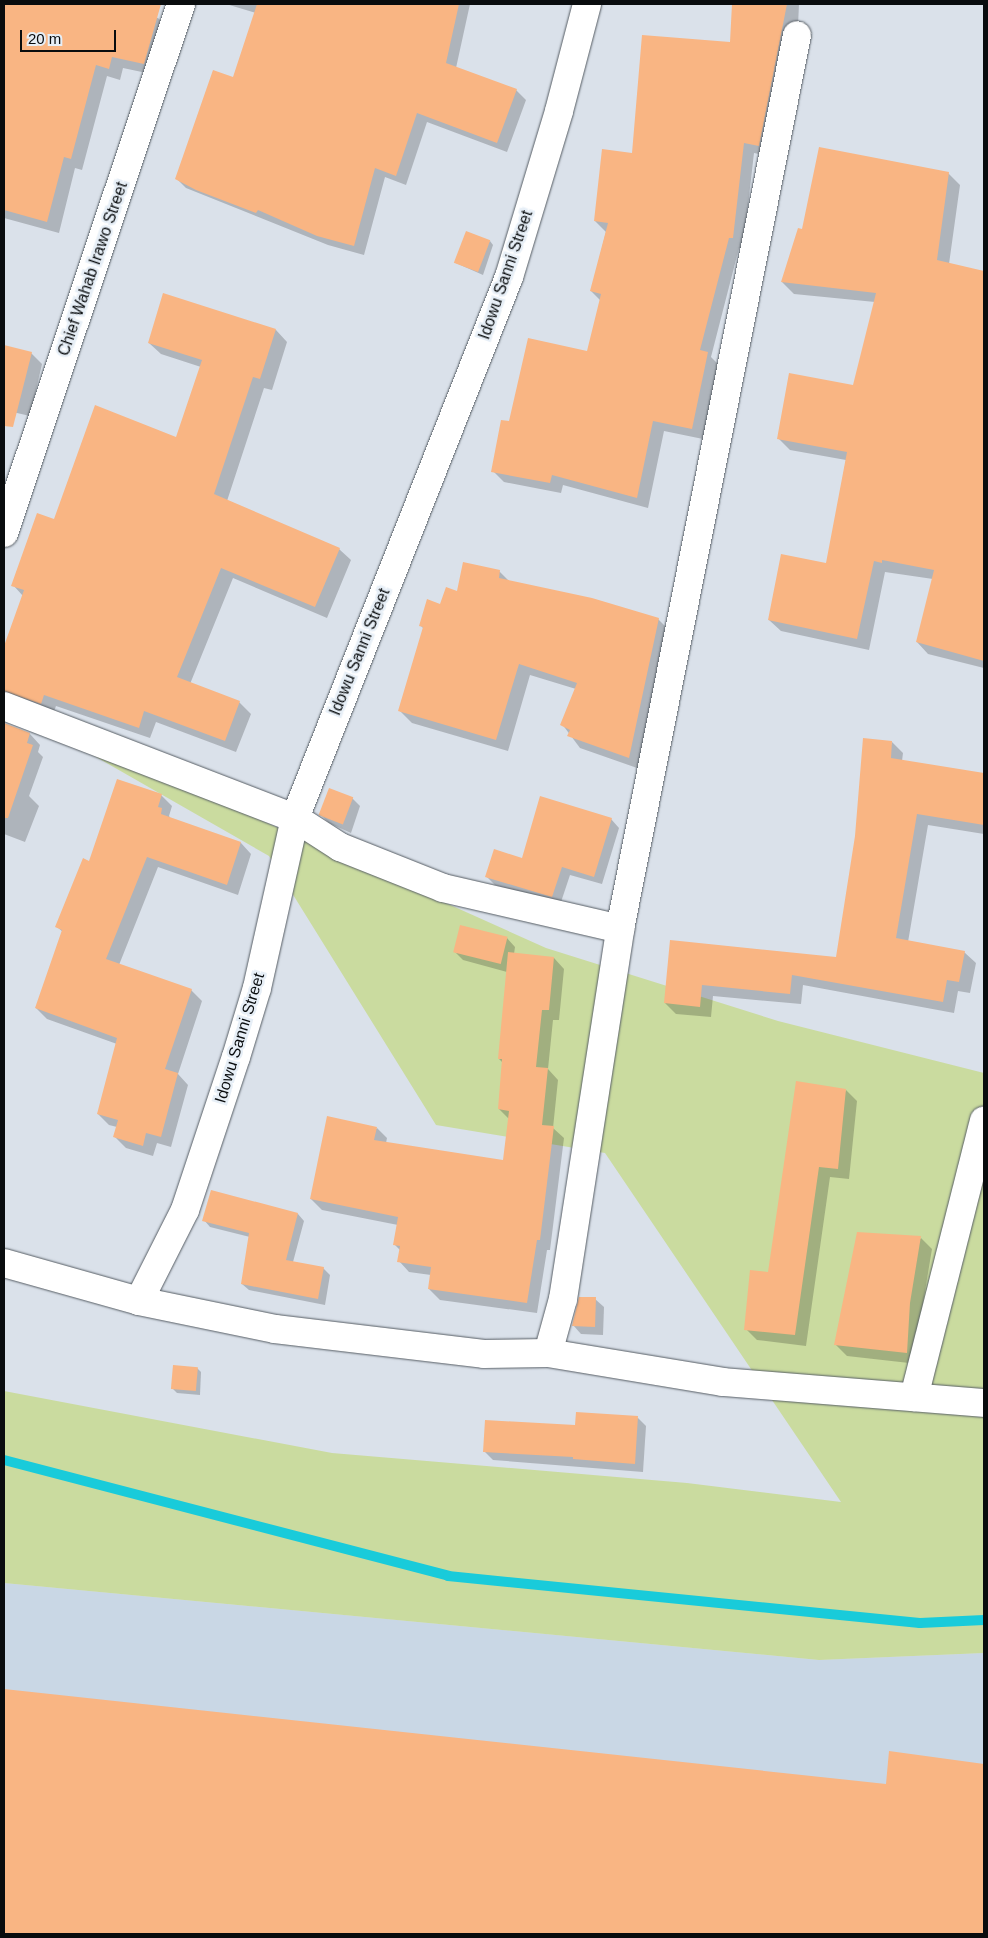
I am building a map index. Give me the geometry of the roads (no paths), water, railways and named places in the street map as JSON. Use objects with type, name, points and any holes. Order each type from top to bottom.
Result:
[{"type":"street","name":"Chief Wahab Irawo Street","points":[[4,533],[181,4]]},
{"type":"street","name":"Idowu Sanni Street","points":[[139,1301],[185,1210],[236,1058],[257,988],[295,818],[509,277],[560,110],[587,4]]},
{"type":"street","points":[[548,1353],[563,1299],[620,929],[797,35]]},
{"type":"street","points":[[4,706],[295,818],[340,847],[443,888],[620,929]]},
{"type":"street","points":[[914,1396],[984,1121]]},
{"type":"street","points":[[4,1263],[139,1301],[275,1330],[415,1348],[484,1354],[548,1353],[723,1382],[984,1403]]},
{"type":"waterway","points":[[4,1460],[448,1576],[920,1623],[984,1620]]}]
